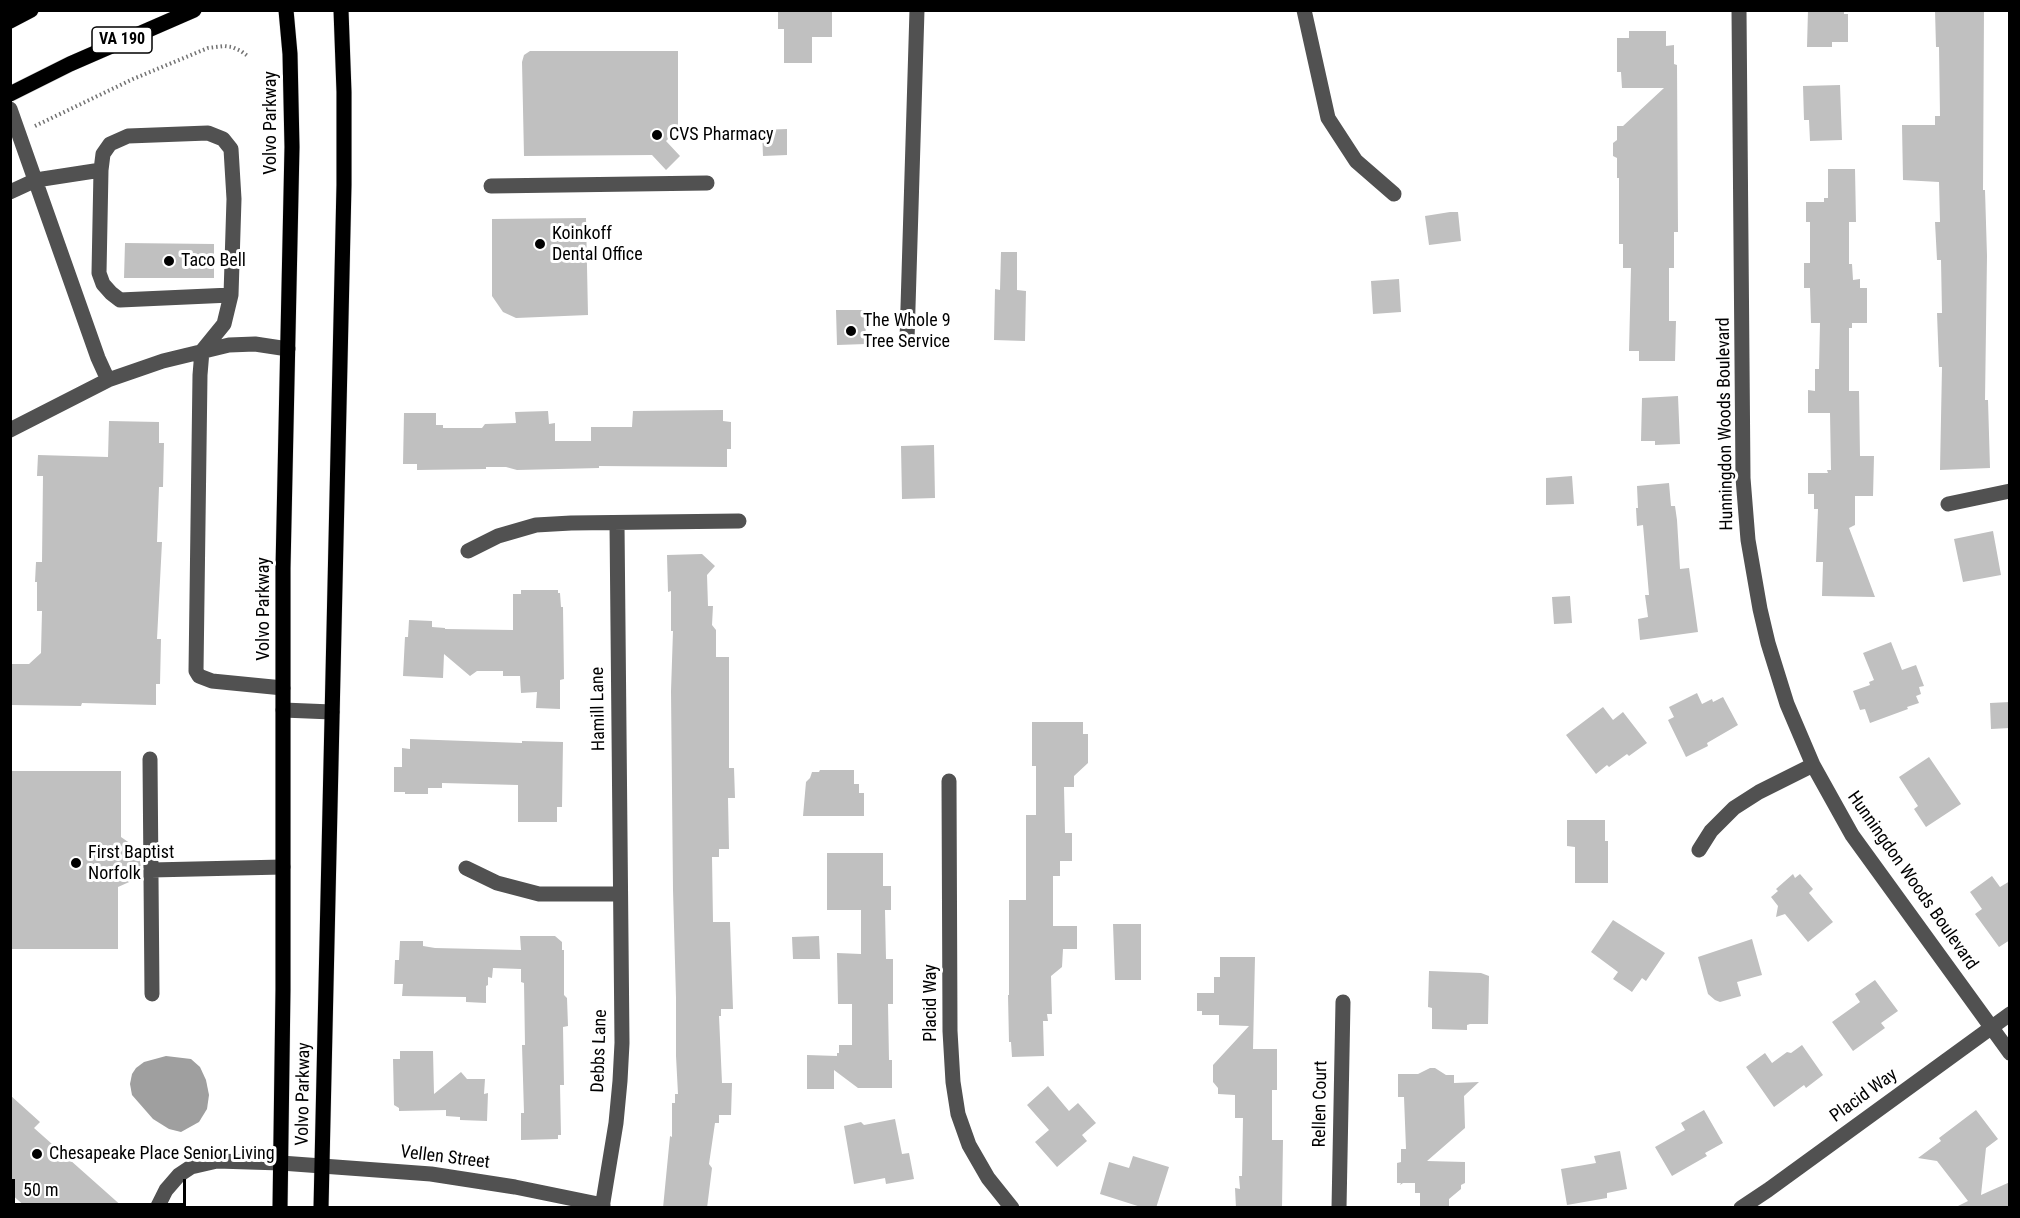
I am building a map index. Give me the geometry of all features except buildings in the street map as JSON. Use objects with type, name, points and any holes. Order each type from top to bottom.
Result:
[{"type":"main road","name":"VA 190","points":[[10,94],[70,64],[194,10]]},
{"type":"main road","name":"Volvo Parkway","points":[[280,1208],[284,557],[292,105],[286,10]]},
{"type":"main road","name":"Volvo Parkway","points":[[321,1208],[344,185],[341,10]]},
{"type":"main road","points":[[10,21],[28,11]]},
{"type":"street","points":[[907,340],[917,10]]},
{"type":"street","points":[[1304,10],[1328,118],[1356,161],[1394,194]]},
{"type":"street","name":"Hunningdon Woods Boulevard","points":[[1739,10],[1743,478],[1748,540],[1768,644],[1787,704],[1812,765],[1852,835],[2010,1053]]},
{"type":"street","points":[[10,109],[98,358],[108,380]]},
{"type":"street","points":[[231,296],[120,300],[103,284],[99,273],[101,170],[105,148],[116,140],[128,136],[208,133],[223,140],[231,149],[234,199],[231,296],[224,324],[202,351],[200,375],[196,671],[199,676],[212,681],[283,688]]},
{"type":"street","points":[[10,192],[36,180],[101,170]]},
{"type":"street","points":[[491,186],[707,183]]},
{"type":"street","points":[[10,430],[108,380],[163,361],[228,345],[246,344],[288,349]]},
{"type":"street","points":[[1948,504],[2010,491]]},
{"type":"street","points":[[468,551],[498,536],[536,525],[739,521]]},
{"type":"street","name":"Hamill Lane","points":[[617,523],[620,894]]},
{"type":"street","points":[[283,710],[332,712]]},
{"type":"street","points":[[150,759],[153,994]]},
{"type":"street","points":[[1699,850],[1711,831],[1734,808],[1759,792],[1812,765]]},
{"type":"street","name":"Placid Way","points":[[949,781],[950,1031],[953,1082],[958,1114],[969,1145],[988,1178],[1012,1208]]},
{"type":"street","points":[[151,870],[283,867]]},
{"type":"street","points":[[466,868],[497,883],[539,894],[620,894]]},
{"type":"street","name":"Debbs Lane","points":[[602,1206],[620,1081],[620,894]]},
{"type":"street","name":"Rellen Court","points":[[1339,1208],[1343,1002]]},
{"type":"street","name":"Placid Way","points":[[1741,1208],[2010,1014]]},
{"type":"street","name":"Vellen Street","points":[[157,1208],[166,1190],[178,1175],[191,1167],[217,1161],[281,1162],[431,1174],[515,1187],[602,1206]]},
{"type":"path","points":[[20,133],[208,48],[232,47],[249,57]]},
{"type":"shaded area","points":[[166,1056],[191,1059],[200,1067],[209,1095],[207,1109],[199,1122],[181,1132],[169,1129],[153,1119],[132,1095],[130,1084],[136,1068],[144,1062]]},
{"type":"place","name":"CVS Pharmacy","points":[[657,135]]},
{"type":"place","name":"Koinkoff Dental Office","points":[[540,244]]},
{"type":"place","name":"Taco Bell","points":[[169,261]]},
{"type":"place","name":"The Whole 9 Tree Service","points":[[851,331]]},
{"type":"place","name":"First Baptist Norfolk","points":[[76,863]]},
{"type":"place","name":"Chesapeake Place Senior Living","points":[[37,1154]]}]
